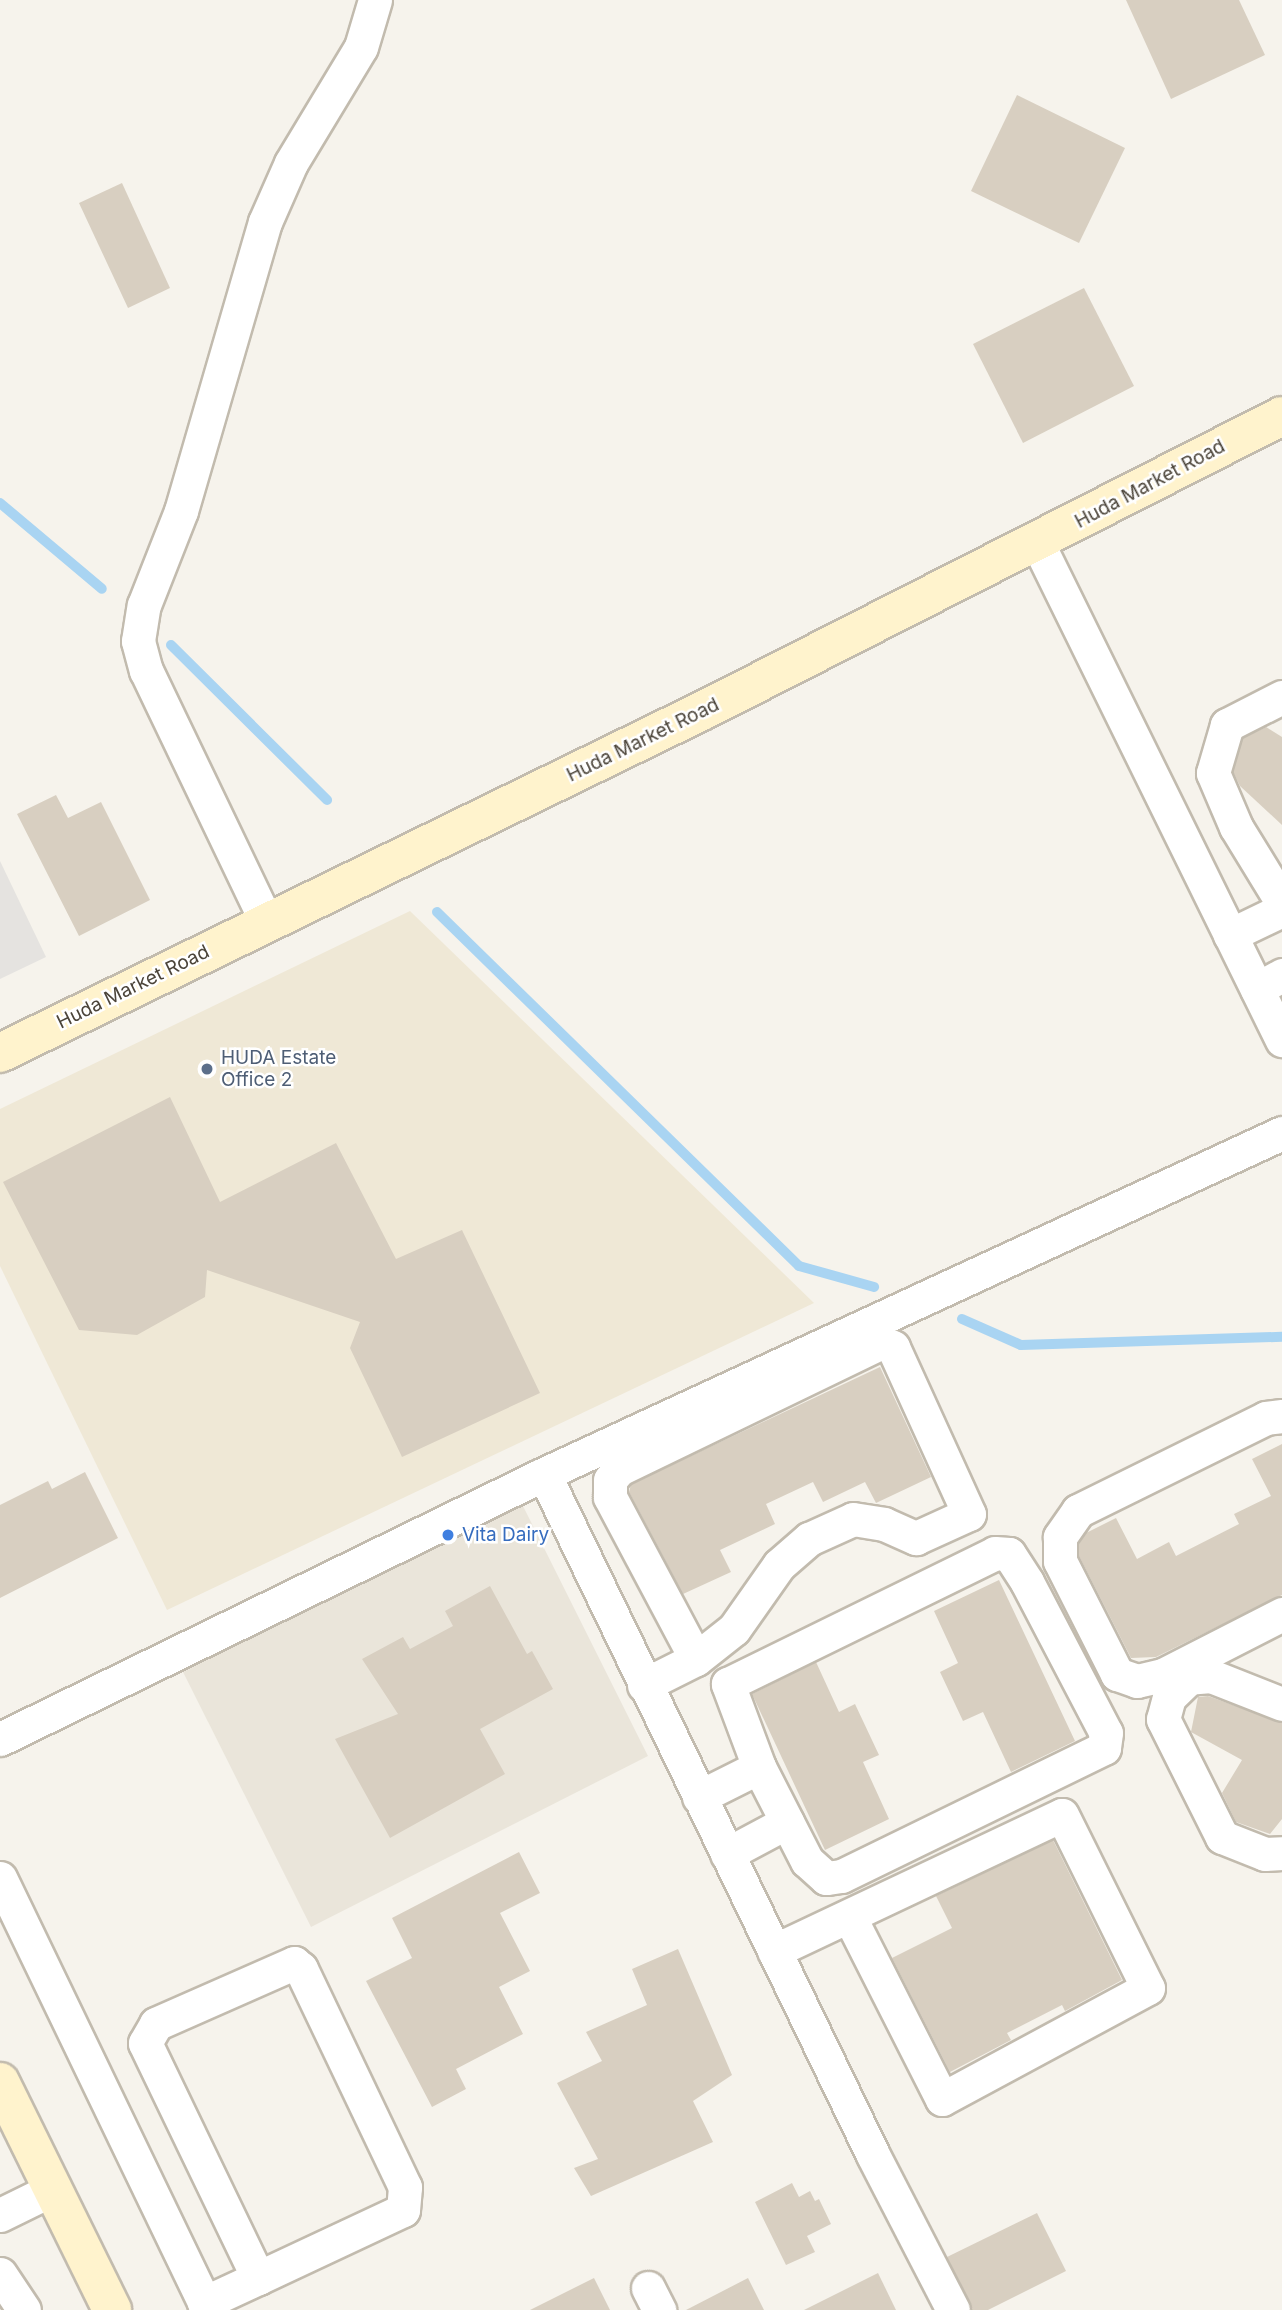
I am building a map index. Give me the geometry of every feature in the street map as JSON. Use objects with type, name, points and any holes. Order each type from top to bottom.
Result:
[{"type":"street","points":[[267,923],[146,671],[138,641],[144,605],[181,511],[265,222],[290,163],[361,47],[375,0]]},
{"type":"street","name":"Huda Market Road","points":[[0,1054],[1038,544],[1282,416]]},
{"type":"street","points":[[1038,544],[1230,935],[1269,982],[1282,1040]]},
{"type":"street","points":[[1282,697],[1227,725],[1213,773],[1236,827],[1282,902]]},
{"type":"street","points":[[1230,935],[1282,910]]},
{"type":"street","points":[[0,1739],[544,1474],[1282,1133]]},
{"type":"street","points":[[644,1685],[696,1659],[734,1629],[779,1565],[809,1539],[853,1520],[884,1524],[916,1538],[969,1514],[893,1347],[882,1342],[619,1469],[610,1480],[610,1497],[696,1659]]},
{"type":"street","points":[[1282,1416],[1266,1418],[1078,1511],[1060,1537],[1060,1561],[1117,1674],[1137,1681],[1163,1675],[1282,1614]]},
{"type":"street","points":[[544,1474],[774,1951],[953,2310]]},
{"type":"street","points":[[995,1553],[1009,1554],[1027,1581],[1106,1733],[1104,1748],[1092,1756],[841,1876],[826,1878],[814,1868],[759,1767],[728,1684],[995,1553]]},
{"type":"street","points":[[1282,1704],[1211,1676],[1189,1678],[1169,1697],[1163,1719],[1222,1837],[1265,1854],[1282,1853]]},
{"type":"street","points":[[699,1797],[759,1767]]},
{"type":"street","points":[[774,1951],[1062,1815],[1148,1988],[942,2099],[849,1916]]},
{"type":"street","points":[[727,1854],[787,1822]]},
{"type":"street","points":[[0,1878],[206,2307],[258,2278],[402,2210],[405,2187],[301,1969],[294,1964],[156,2024],[145,2043],[258,2278]]},
{"type":"street","points":[[0,2082],[112,2310]]},
{"type":"street","points":[[0,2215],[53,2189]]},
{"type":"street","points":[[0,2274],[24,2310]]},
{"type":"shaded area","points":[[0,861],[46,957],[0,979]]},
{"type":"shaded area","points":[[410,911],[814,1303],[167,1610],[0,1266],[0,1109]]},
{"type":"shaded area","points":[[520,1500],[648,1756],[311,1927],[183,1672]]},
{"type":"building","points":[[1126,0],[1239,0],[1265,55],[1171,99]]},
{"type":"building","points":[[1017,95],[1125,148],[1079,243],[971,191]]},
{"type":"building","points":[[122,183],[170,288],[128,308],[79,203]]},
{"type":"building","points":[[1084,288],[1134,386],[1023,443],[973,344]]},
{"type":"building","points":[[1266,727],[1282,737],[1282,825],[1240,786],[1233,772],[1243,738]]},
{"type":"building","points":[[56,795],[68,818],[101,802],[150,900],[79,936],[17,814]]},
{"type":"building","points":[[170,1097],[220,1202],[336,1143],[396,1259],[462,1230],[540,1393],[402,1457],[350,1348],[360,1322],[207,1270],[205,1297],[137,1335],[79,1330],[3,1182]]},
{"type":"building","points":[[880,1367],[931,1477],[876,1503],[865,1482],[823,1502],[813,1482],[766,1504],[775,1524],[720,1550],[731,1572],[683,1594],[629,1492],[631,1484]]},
{"type":"building","points":[[1282,1444],[1282,1595],[1156,1657],[1131,1658],[1079,1556],[1079,1544],[1086,1533],[1116,1518],[1137,1559],[1169,1542],[1176,1556],[1239,1524],[1234,1514],[1271,1496],[1252,1459]]},
{"type":"building","points":[[85,1472],[118,1538],[0,1598],[0,1505],[48,1481],[52,1489]]},
{"type":"building","points":[[999,1580],[1075,1741],[1011,1772],[983,1712],[963,1721],[940,1672],[958,1663],[934,1611]]},
{"type":"building","points":[[490,1586],[527,1654],[532,1651],[553,1689],[480,1729],[505,1774],[390,1838],[335,1739],[398,1714],[362,1659],[403,1637],[410,1649],[453,1626],[445,1611]]},
{"type":"building","points":[[816,1662],[839,1712],[855,1704],[879,1755],[863,1762],[889,1819],[825,1850],[752,1694]]},
{"type":"building","points":[[1208,1696],[1282,1723],[1282,1819],[1270,1834],[1236,1822],[1222,1793],[1242,1760],[1191,1732],[1198,1697]]},
{"type":"building","points":[[1053,1840],[1122,1980],[1065,2011],[1062,2005],[1007,2033],[1011,2040],[950,2072],[892,1958],[952,1928],[936,1896]]},
{"type":"building","points":[[519,1852],[540,1893],[500,1913],[530,1971],[499,1987],[523,2034],[456,2069],[466,2089],[432,2107],[366,1981],[412,1958],[392,1918]]},
{"type":"building","points":[[678,1949],[732,2075],[693,2101],[713,2142],[591,2196],[574,2168],[598,2159],[557,2083],[602,2061],[586,2032],[647,2005],[632,1969]]},
{"type":"building","points":[[792,2183],[799,2197],[810,2191],[815,2201],[819,2199],[831,2224],[807,2236],[815,2252],[786,2265],[755,2202]]},
{"type":"building","points":[[1037,2213],[1066,2271],[988,2310],[972,2310],[947,2257]]},
{"type":"building","points":[[878,2273],[896,2310],[804,2310]]},
{"type":"building","points":[[594,2278],[610,2310],[530,2310]]},
{"type":"building","points":[[748,2278],[764,2310],[686,2310]]},
{"type":"waterway","points":[[0,503],[102,589]]},
{"type":"waterway","points":[[171,645],[327,800]]},
{"type":"waterway","points":[[437,912],[799,1266],[874,1287]]},
{"type":"waterway","points":[[962,1319],[1021,1345],[1282,1337]]},
{"type":"place","name":"HUDA Estate Office 2","points":[[207,1069]]},
{"type":"place","name":"Vita Dairy","points":[[448,1535]]}]
